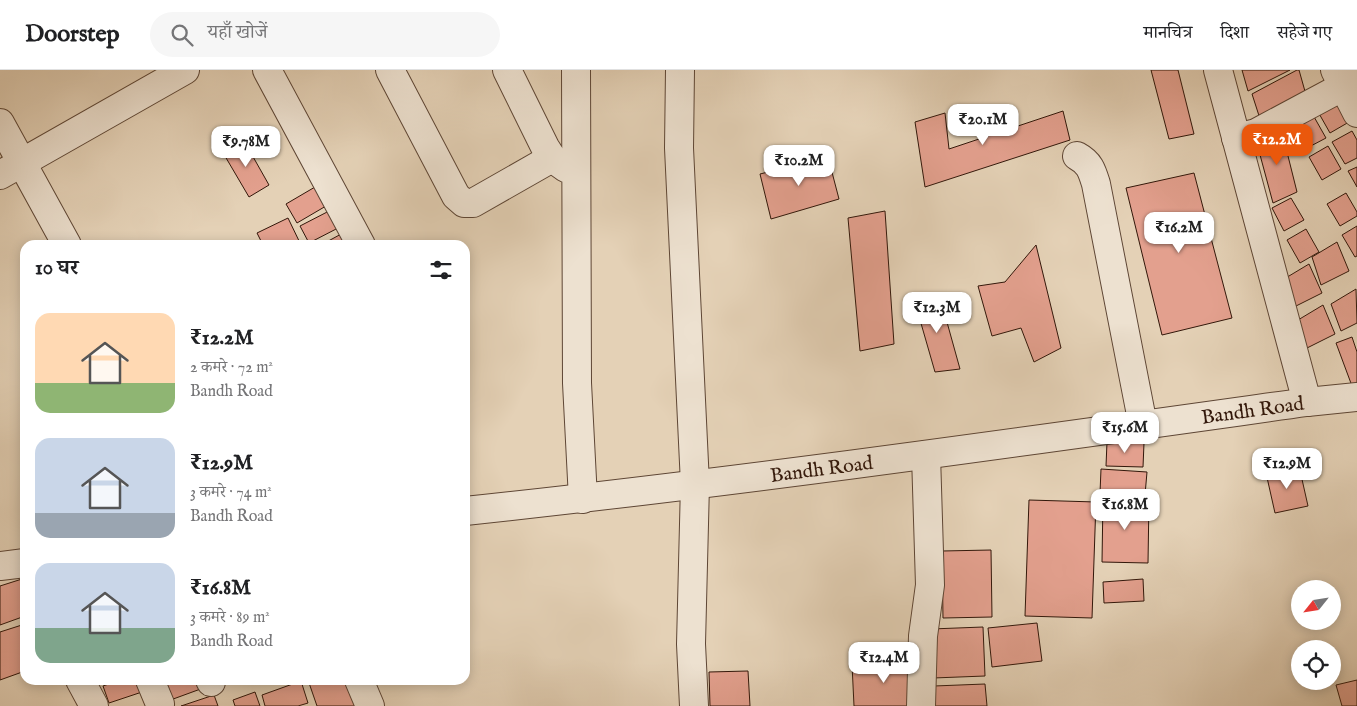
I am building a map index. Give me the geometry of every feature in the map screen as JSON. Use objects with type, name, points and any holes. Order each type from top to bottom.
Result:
[{"type":"street","points":[[11,170],[185,70]]},
{"type":"street","points":[[267,70],[358,240]]},
{"type":"street","points":[[390,70],[456,196],[464,203],[473,202],[552,158]]},
{"type":"street","points":[[507,70],[552,158],[565,167],[577,170]]},
{"type":"street","points":[[576,70],[577,383],[583,499]]},
{"type":"street","points":[[680,70],[679,148],[695,484],[691,644],[694,706]]},
{"type":"street","points":[[1218,70],[1307,402]]},
{"type":"street","points":[[1236,138],[1256,133],[1345,79],[1357,113]]},
{"type":"street","points":[[0,123],[11,170],[63,240]]},
{"type":"street","points":[[1077,156],[1085,160],[1091,167],[1096,184],[1143,425]]},
{"type":"street","name":"Bandh Road","points":[[470,510],[583,499],[926,455],[1307,402],[1357,397]]},
{"type":"street","points":[[921,706],[923,636],[930,585],[926,455]]},
{"type":"street","points":[[83,685],[94,706]]},
{"type":"street","points":[[361,685],[370,706]]},
{"type":"building","points":[[1151,70],[1178,70],[1194,134],[1169,139]]},
{"type":"building","points":[[1242,70],[1290,70],[1248,91]]},
{"type":"building","points":[[1299,70],[1308,102],[1262,125],[1252,94]]},
{"type":"building","points":[[1336,99],[1349,122],[1330,133],[1317,110]]},
{"type":"building","points":[[1063,111],[1070,140],[925,187],[915,122],[945,113],[949,149]]},
{"type":"building","points":[[1313,115],[1326,138],[1307,148],[1294,126]]},
{"type":"building","points":[[1281,128],[1297,192],[1273,203],[1256,140]]},
{"type":"building","points":[[1352,131],[1357,140],[1357,158],[1345,164],[1332,142]]},
{"type":"building","points":[[243,139],[269,185],[249,197],[222,151]]},
{"type":"building","points":[[1328,146],[1341,169],[1322,180],[1309,157]]},
{"type":"building","points":[[828,157],[839,199],[771,219],[760,174]]},
{"type":"building","points":[[1357,167],[1357,187],[1348,171]]},
{"type":"building","points":[[1194,173],[1232,318],[1162,335],[1126,188]]},
{"type":"building","points":[[315,187],[326,206],[297,223],[286,204]]},
{"type":"building","points":[[1346,193],[1357,212],[1357,216],[1340,226],[1327,204]]},
{"type":"building","points":[[1291,198],[1304,220],[1284,231],[1272,208]]},
{"type":"building","points":[[331,210],[340,227],[315,240],[307,240],[300,226]]},
{"type":"building","points":[[885,211],[894,344],[860,351],[848,218]]},
{"type":"building","points":[[288,218],[299,240],[260,240],[257,233]]},
{"type":"building","points":[[1357,226],[1357,256],[1355,257],[1342,235]]},
{"type":"building","points":[[1306,229],[1319,252],[1300,263],[1287,240]]},
{"type":"building","points":[[343,233],[347,240],[330,240]]},
{"type":"building","points":[[1337,242],[1349,271],[1321,285],[1312,257]]},
{"type":"building","points":[[1036,245],[1061,348],[1034,362],[1021,328],[992,336],[978,286],[1005,282]]},
{"type":"building","points":[[1309,264],[1322,293],[1294,307],[1284,279]]},
{"type":"building","points":[[1356,289],[1357,323],[1341,331],[1331,304]]},
{"type":"building","points":[[940,297],[960,369],[935,372],[914,299]]},
{"type":"building","points":[[1323,305],[1335,334],[1307,348],[1298,320]]},
{"type":"building","points":[[1352,337],[1357,352],[1357,386],[1352,386],[1336,343]]},
{"type":"building","points":[[1107,442],[1144,443],[1143,467],[1106,466]]},
{"type":"building","points":[[1299,466],[1308,506],[1275,513],[1266,473]]},
{"type":"building","points":[[1101,469],[1147,472],[1145,495],[1100,493]]},
{"type":"building","points":[[1103,499],[1149,500],[1148,563],[1102,562]]},
{"type":"building","points":[[1029,500],[1096,502],[1092,618],[1025,616]]},
{"type":"building","points":[[991,550],[992,617],[943,618],[942,551]]},
{"type":"building","points":[[1143,579],[1144,601],[1104,603],[1103,582]]},
{"type":"building","points":[[20,580],[20,618],[0,625],[0,586]]},
{"type":"building","points":[[1037,623],[1042,661],[992,667],[988,628]]},
{"type":"building","points":[[20,626],[20,673],[0,680],[0,632]]},
{"type":"building","points":[[983,627],[985,676],[933,678],[931,629]]},
{"type":"building","points":[[913,662],[915,706],[854,706],[852,664]]},
{"type":"building","points":[[748,671],[750,706],[710,706],[709,672]]},
{"type":"building","points":[[1357,680],[1357,706],[1342,706],[1337,690],[1341,690],[1341,684]]},
{"type":"building","points":[[985,684],[987,706],[935,706],[934,686]]},
{"type":"building","points":[[143,685],[145,691],[109,703],[103,686]]},
{"type":"building","points":[[159,685],[205,685],[206,687],[165,702]]},
{"type":"building","points":[[290,685],[302,685],[308,703],[298,706],[265,706],[262,695]]},
{"type":"building","points":[[310,685],[355,685],[362,706],[317,706]]},
{"type":"building","points":[[255,692],[260,706],[235,706],[233,700]]},
{"type":"building","points":[[214,695],[218,706],[181,706]]}]
